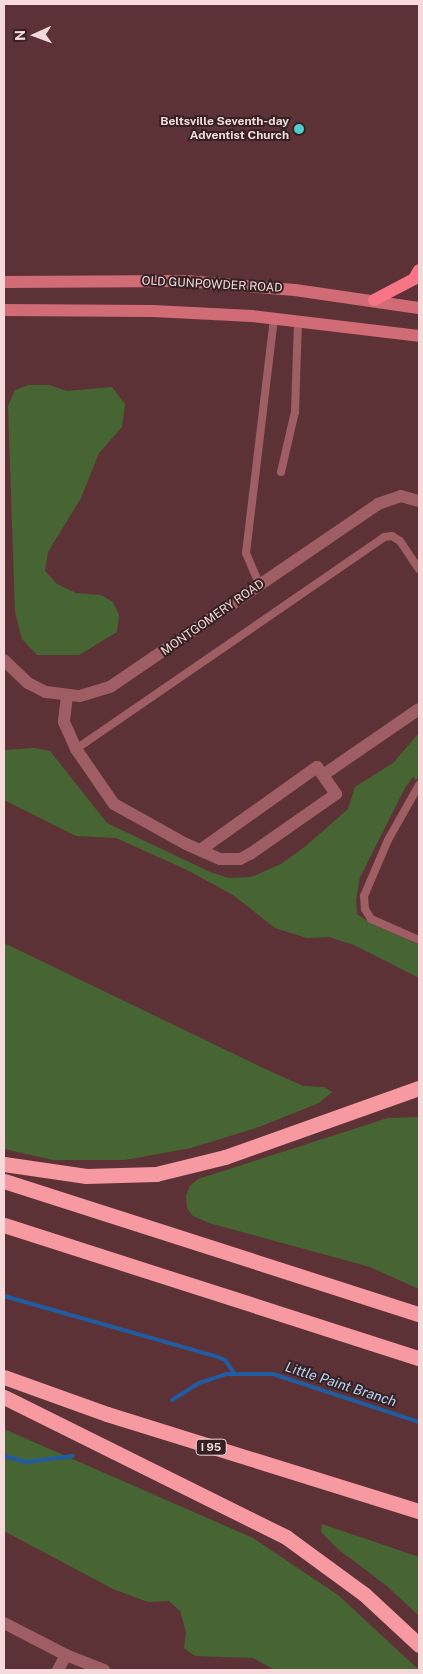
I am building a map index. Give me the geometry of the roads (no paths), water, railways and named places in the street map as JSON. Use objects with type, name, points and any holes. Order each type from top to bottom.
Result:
[{"type":"highway","points":[[4,1164],[86,1176],[156,1174],[225,1157],[419,1088]]},
{"type":"highway","points":[[4,1181],[419,1314]]},
{"type":"highway","points":[[4,1225],[419,1358]]},
{"type":"highway","name":"I 95","points":[[4,1377],[107,1414],[419,1511]]},
{"type":"highway","points":[[4,1398],[286,1537],[357,1589],[419,1645]]},
{"type":"main road","points":[[374,300],[394,292],[414,279],[419,270]]},
{"type":"main road","name":"OLD GUNPOWDER ROAD","points":[[4,282],[184,281],[374,300],[419,308]]},
{"type":"main road","points":[[4,310],[153,311],[274,317],[419,336]]},
{"type":"street","name":"MONTGOMERY ROAD","points":[[4,660],[28,683],[67,696],[94,693],[123,680],[378,504],[401,496],[419,500]]},
{"type":"street","points":[[67,696],[64,722],[76,749],[114,804],[200,850],[229,860],[250,854],[336,794],[317,767],[200,850]]},
{"type":"street","points":[[323,775],[419,709]]},
{"type":"street","points":[[4,1623],[66,1655],[104,1670]]},
{"type":"street","points":[[58,1670],[66,1655]]},
{"type":"lane","points":[[260,586],[246,552],[274,317]]},
{"type":"lane","points":[[281,472],[295,412],[298,320]]},
{"type":"lane","points":[[76,749],[384,537],[392,536],[400,541],[419,569]]},
{"type":"lane","points":[[419,785],[388,840],[364,896],[365,909],[371,919],[419,940]]},
{"type":"waterway","points":[[4,1296],[218,1357],[225,1360],[234,1373]]},
{"type":"waterway","name":"Little Paint Branch","points":[[172,1400],[199,1383],[226,1374],[273,1374],[419,1422]]},
{"type":"waterway","name":"Little Paint Branch","points":[[4,1456],[26,1462],[73,1456]]},
{"type":"place","name":"Beltsville Seventh-day Adventist Church","points":[[299,129]]}]
